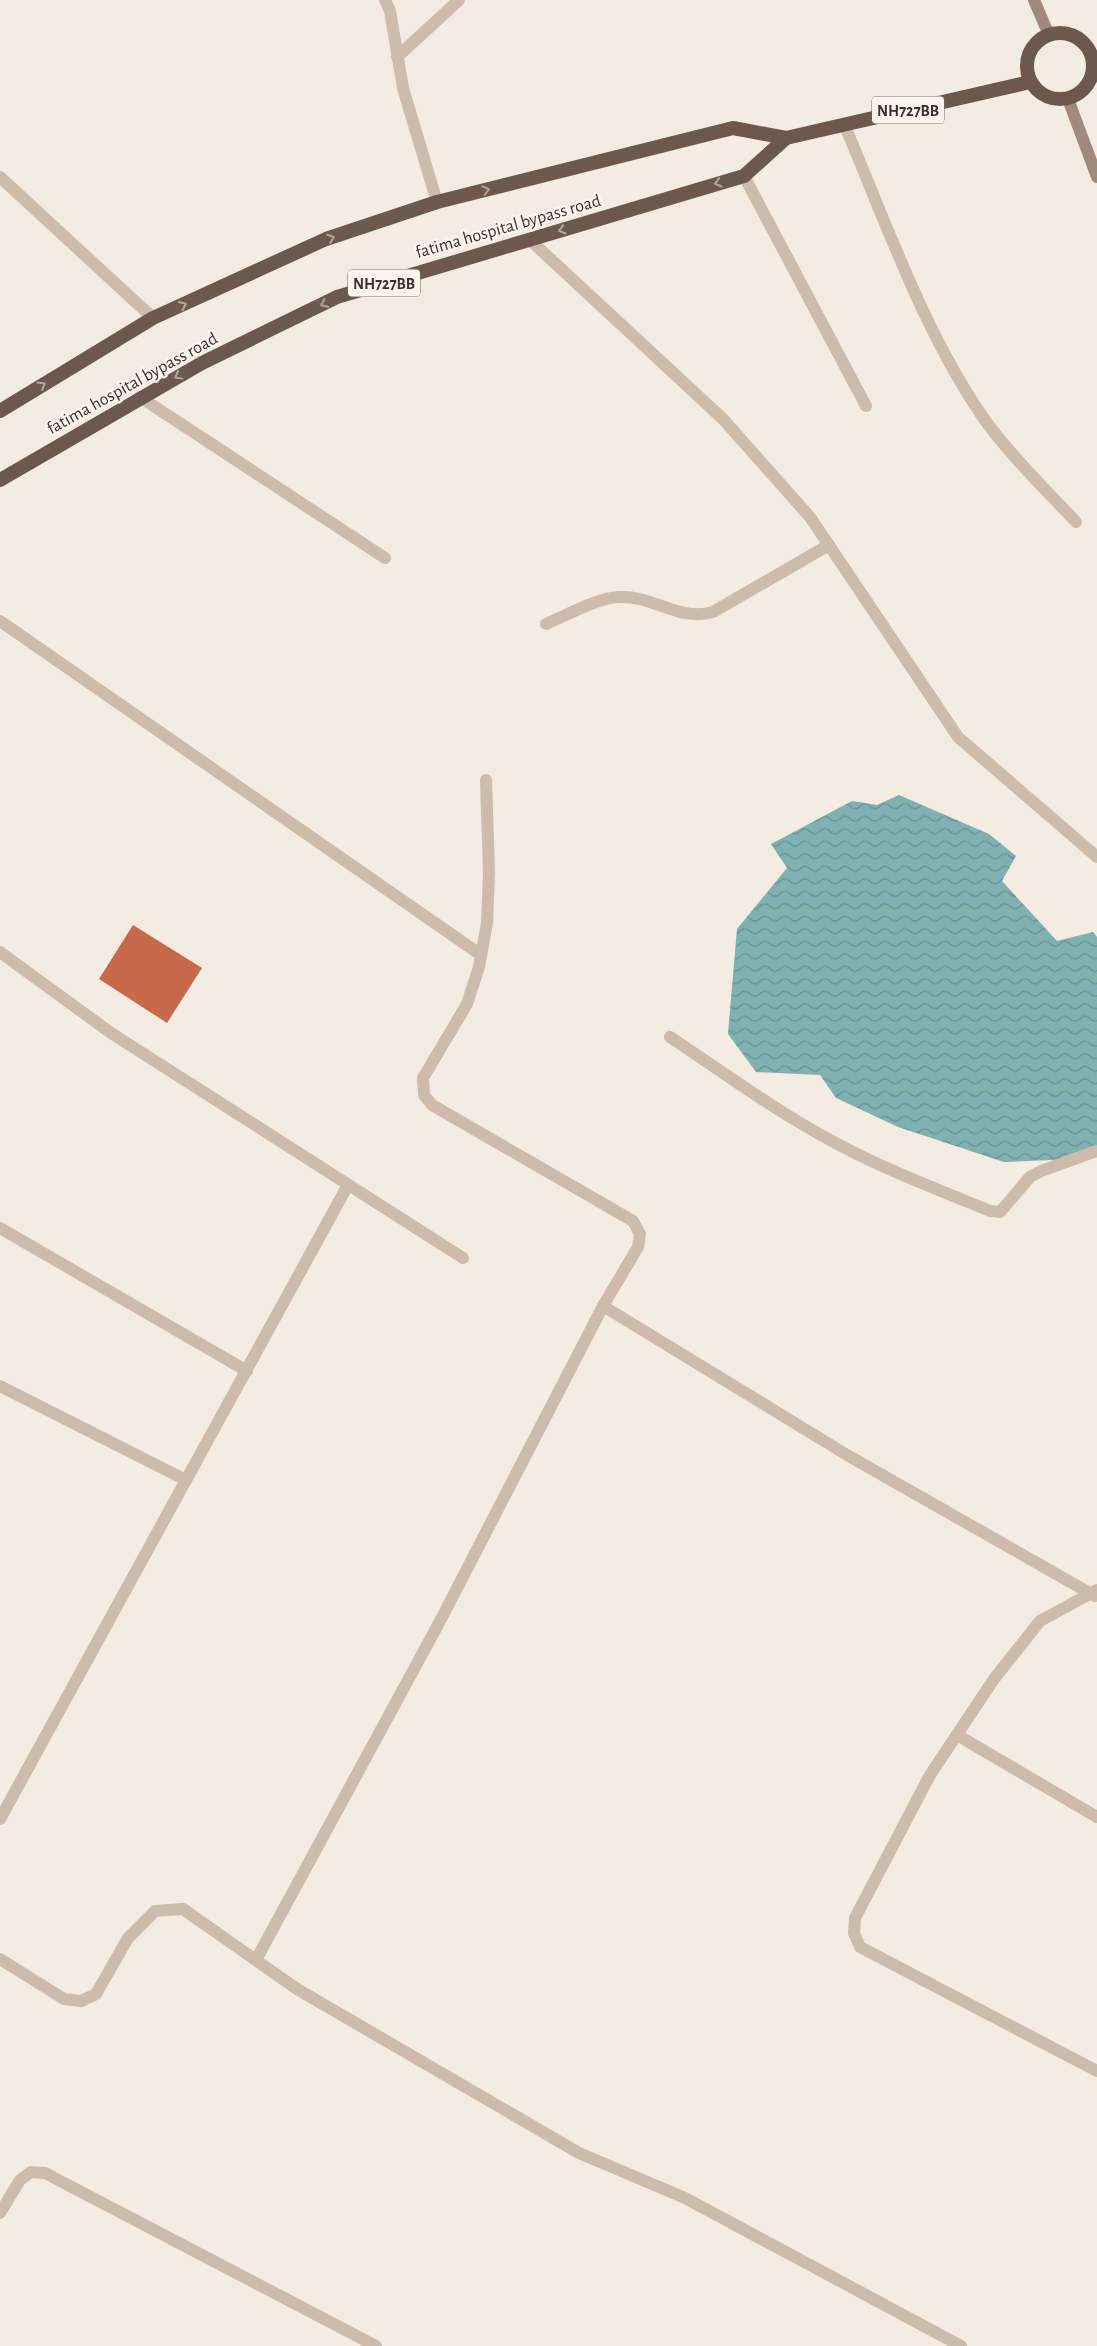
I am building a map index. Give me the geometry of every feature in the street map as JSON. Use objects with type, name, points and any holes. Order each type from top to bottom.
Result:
[{"type":"highway","points":[[1049,34],[1072,35],[1082,41],[1094,58],[1093,69],[1085,88],[1068,99],[1047,97],[1037,91],[1030,82],[1026,71],[1029,54],[1039,40],[1049,34]]},
{"type":"highway","name":"fatima hospital bypass road","points":[[0,410],[153,318],[326,239],[437,202],[734,128],[786,138],[1030,82]]},
{"type":"highway","name":"fatima hospital bypass road","points":[[0,480],[140,397],[202,363],[337,297],[744,176],[786,138]]},
{"type":"main road","points":[[1034,0],[1049,34]]},
{"type":"main road","points":[[1068,99],[1097,177]]},
{"type":"street","points":[[386,0],[390,11],[403,88],[437,202]]},
{"type":"street","points":[[397,57],[459,0]]},
{"type":"street","points":[[844,124],[920,302],[957,378],[987,423],[1017,459],[1076,522]]},
{"type":"street","points":[[0,176],[153,318]]},
{"type":"street","points":[[744,176],[866,406]]},
{"type":"street","points":[[530,240],[723,419],[810,517],[958,737],[1097,857]]},
{"type":"street","points":[[140,397],[385,558]]},
{"type":"street","points":[[546,624],[607,599],[619,597],[631,598],[686,614],[700,616],[713,612],[828,545]]},
{"type":"street","points":[[0,621],[481,956]]},
{"type":"street","points":[[256,1960],[439,1623],[602,1306],[638,1247],[640,1234],[633,1221],[432,1105],[424,1095],[423,1078],[466,1004],[481,956],[487,923],[489,873],[486,780]]},
{"type":"street","points":[[0,952],[111,1033],[463,1258]]},
{"type":"street","points":[[670,1037],[790,1117],[831,1141],[906,1177],[990,1211],[1000,1212],[1030,1177],[1041,1171],[1097,1151]]},
{"type":"street","points":[[0,1819],[348,1184]]},
{"type":"street","points":[[0,1228],[246,1371]]},
{"type":"street","points":[[602,1306],[847,1455],[1095,1594]]},
{"type":"street","points":[[0,1386],[186,1480]]},
{"type":"street","points":[[1095,1594],[1040,1621],[994,1680],[930,1775],[855,1918],[854,1933],[860,1946],[1097,2072]]},
{"type":"street","points":[[957,1735],[1097,1817]]},
{"type":"street","points":[[0,1959],[64,1999],[81,2001],[96,1994],[128,1938],[155,1910],[183,1909],[297,1989],[579,2153],[685,2198],[961,2346]]},
{"type":"street","points":[[0,2213],[20,2180],[31,2172],[44,2173],[376,2346]]},
{"type":"water","points":[[899,795],[989,834],[1016,856],[1002,881],[1057,941],[1093,932],[1097,937],[1097,1152],[1076,1159],[1004,1162],[898,1127],[836,1098],[820,1075],[756,1072],[728,1034],[737,929],[787,868],[771,844],[852,801],[877,805]]},
{"type":"building","points":[[133,925],[202,968],[167,1023],[99,979]]}]
